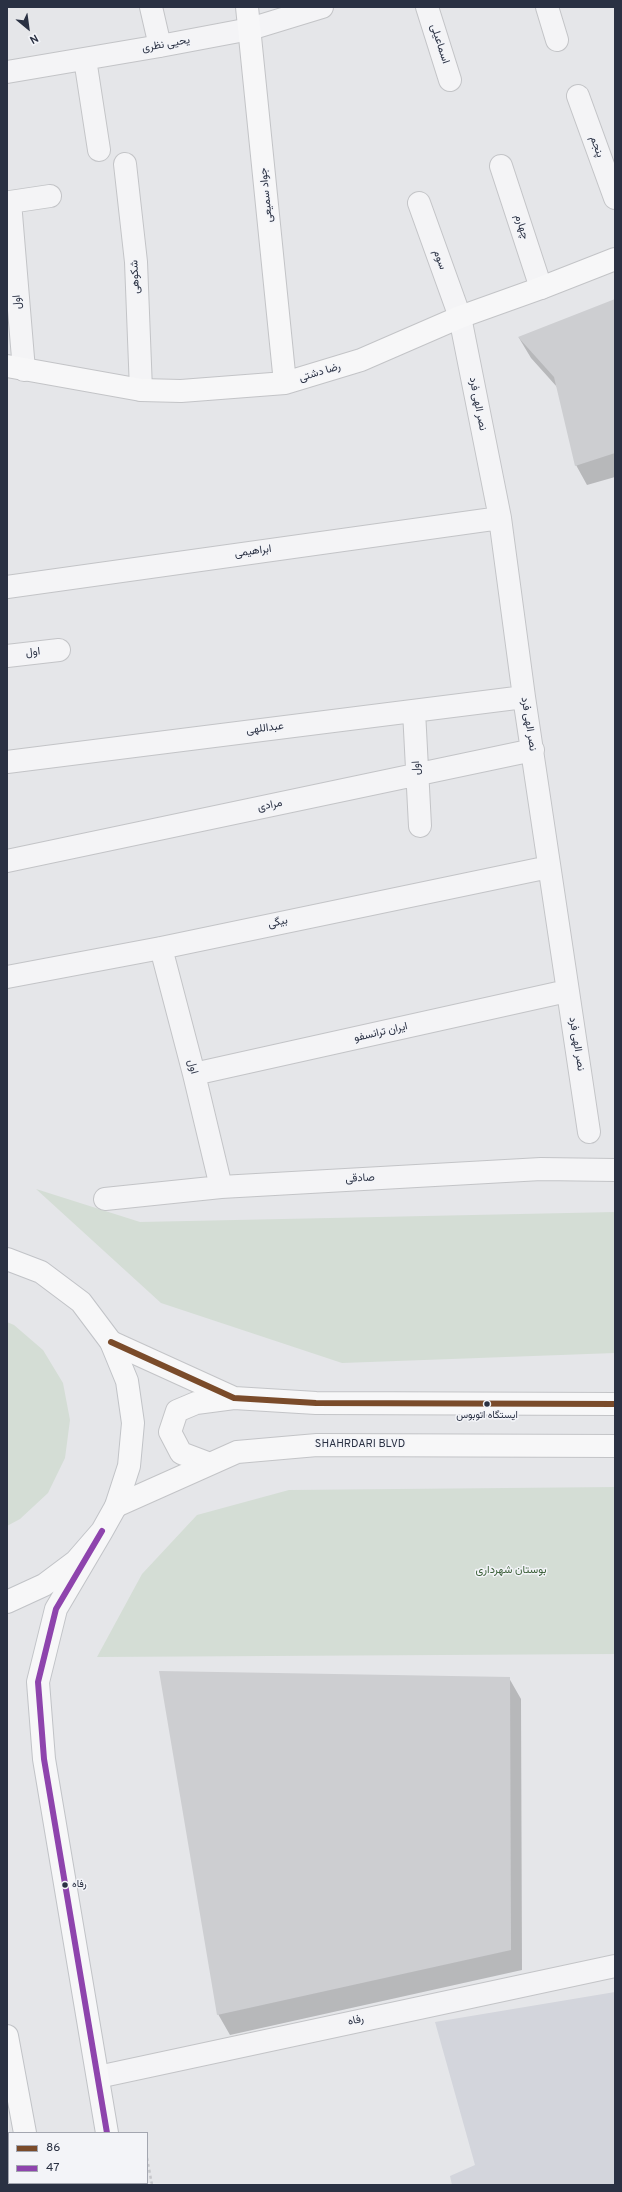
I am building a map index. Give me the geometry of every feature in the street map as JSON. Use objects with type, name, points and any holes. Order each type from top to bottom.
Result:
[{"type":"main road","name":"جواد سمیعی","points":[[247,7],[285,384]]},
{"type":"main road","name":"رضا دشتی","points":[[16,368],[141,390],[181,391],[285,384],[361,360],[460,317],[541,288],[615,259]]},
{"type":"main road","points":[[7,1259],[41,1272],[81,1302],[111,1342],[127,1381],[133,1423],[129,1466],[116,1506],[56,1610],[38,1682],[44,1759],[107,2132]]},
{"type":"main road","points":[[111,1342],[234,1398]]},
{"type":"main road","points":[[210,1464],[181,1453],[170,1432],[177,1411],[196,1403],[234,1398],[316,1403],[615,1404]]},
{"type":"main road","name":"SHAHRDARI BLVD","points":[[116,1506],[237,1452],[318,1445],[615,1446]]},
{"type":"main road","points":[[7,1602],[44,1585],[76,1561],[102,1531]]},
{"type":"main road","points":[[7,2036],[13,2097],[25,2132]]},
{"type":"street","points":[[151,7],[160,46]]},
{"type":"street","name":"یحیی نظری","points":[[7,72],[250,29],[322,7]]},
{"type":"street","name":"اسماعیلی","points":[[427,7],[450,80]]},
{"type":"street","points":[[547,7],[557,40]]},
{"type":"street","points":[[85,59],[99,150]]},
{"type":"street","name":"پنجم","points":[[578,96],[615,198]]},
{"type":"street","name":"شکوهی","points":[[125,164],[136,262],[141,390]]},
{"type":"street","name":"چهارم","points":[[501,166],[541,288]]},
{"type":"street","name":"اول","points":[[16,368],[10,202],[50,196]]},
{"type":"street","name":"سوم","points":[[419,203],[460,317]]},
{"type":"street","name":"نصر الهی فرد","points":[[460,317],[500,518],[524,697],[589,1132]]},
{"type":"street","name":"ابراهیمی","points":[[7,587],[500,518]]},
{"type":"street","name":"اول","points":[[7,656],[58,650]]},
{"type":"street","name":"عبداللهی","points":[[7,762],[524,697]]},
{"type":"street","name":"اول","points":[[414,711],[420,826]]},
{"type":"street","name":"مرادی","points":[[7,861],[532,750]]},
{"type":"street","name":"بیگی","points":[[7,977],[160,948],[549,867]]},
{"type":"street","name":"اول","points":[[160,948],[194,1074],[221,1187]]},
{"type":"street","name":"ایران ترانسفو","points":[[194,1074],[567,991]]},
{"type":"street","name":"صادقی","points":[[105,1199],[221,1187],[541,1169],[615,1170]]},
{"type":"street","name":"رفاه","points":[[98,2077],[615,1966]]},
{"type":"path","points":[[148,2163],[152,2185]]},
{"type":"shaded area","points":[[615,1992],[615,2185],[452,2185],[450,2176],[475,2165],[435,2022]]},
{"type":"green space","points":[[36,1189],[140,1222],[615,1212],[615,1353],[342,1363],[161,1303]]},
{"type":"green space","points":[[7,1322],[14,1325],[43,1350],[63,1383],[70,1420],[65,1458],[48,1493],[20,1519],[7,1526]]},
{"type":"green space","name":"بوستان شهرداری","points":[[615,1487],[615,1654],[97,1657],[142,1574],[197,1515],[289,1490]]},
{"type":"building","points":[[615,299],[615,453],[575,466],[554,377],[518,337]]},
{"type":"building","points":[[159,1671],[510,1677],[511,1950],[217,2015]]},
{"type":"transit line","name":"86","points":[[111,1342],[234,1398],[316,1403],[615,1404]]},
{"type":"transit line","name":"47","points":[[102,1531],[56,1609],[38,1682],[44,1759],[107,2132]]},
{"type":"place","name":"ایستگاه اتوبوس","points":[[487,1404]]},
{"type":"place","name":"رفاه","points":[[65,1885]]}]
